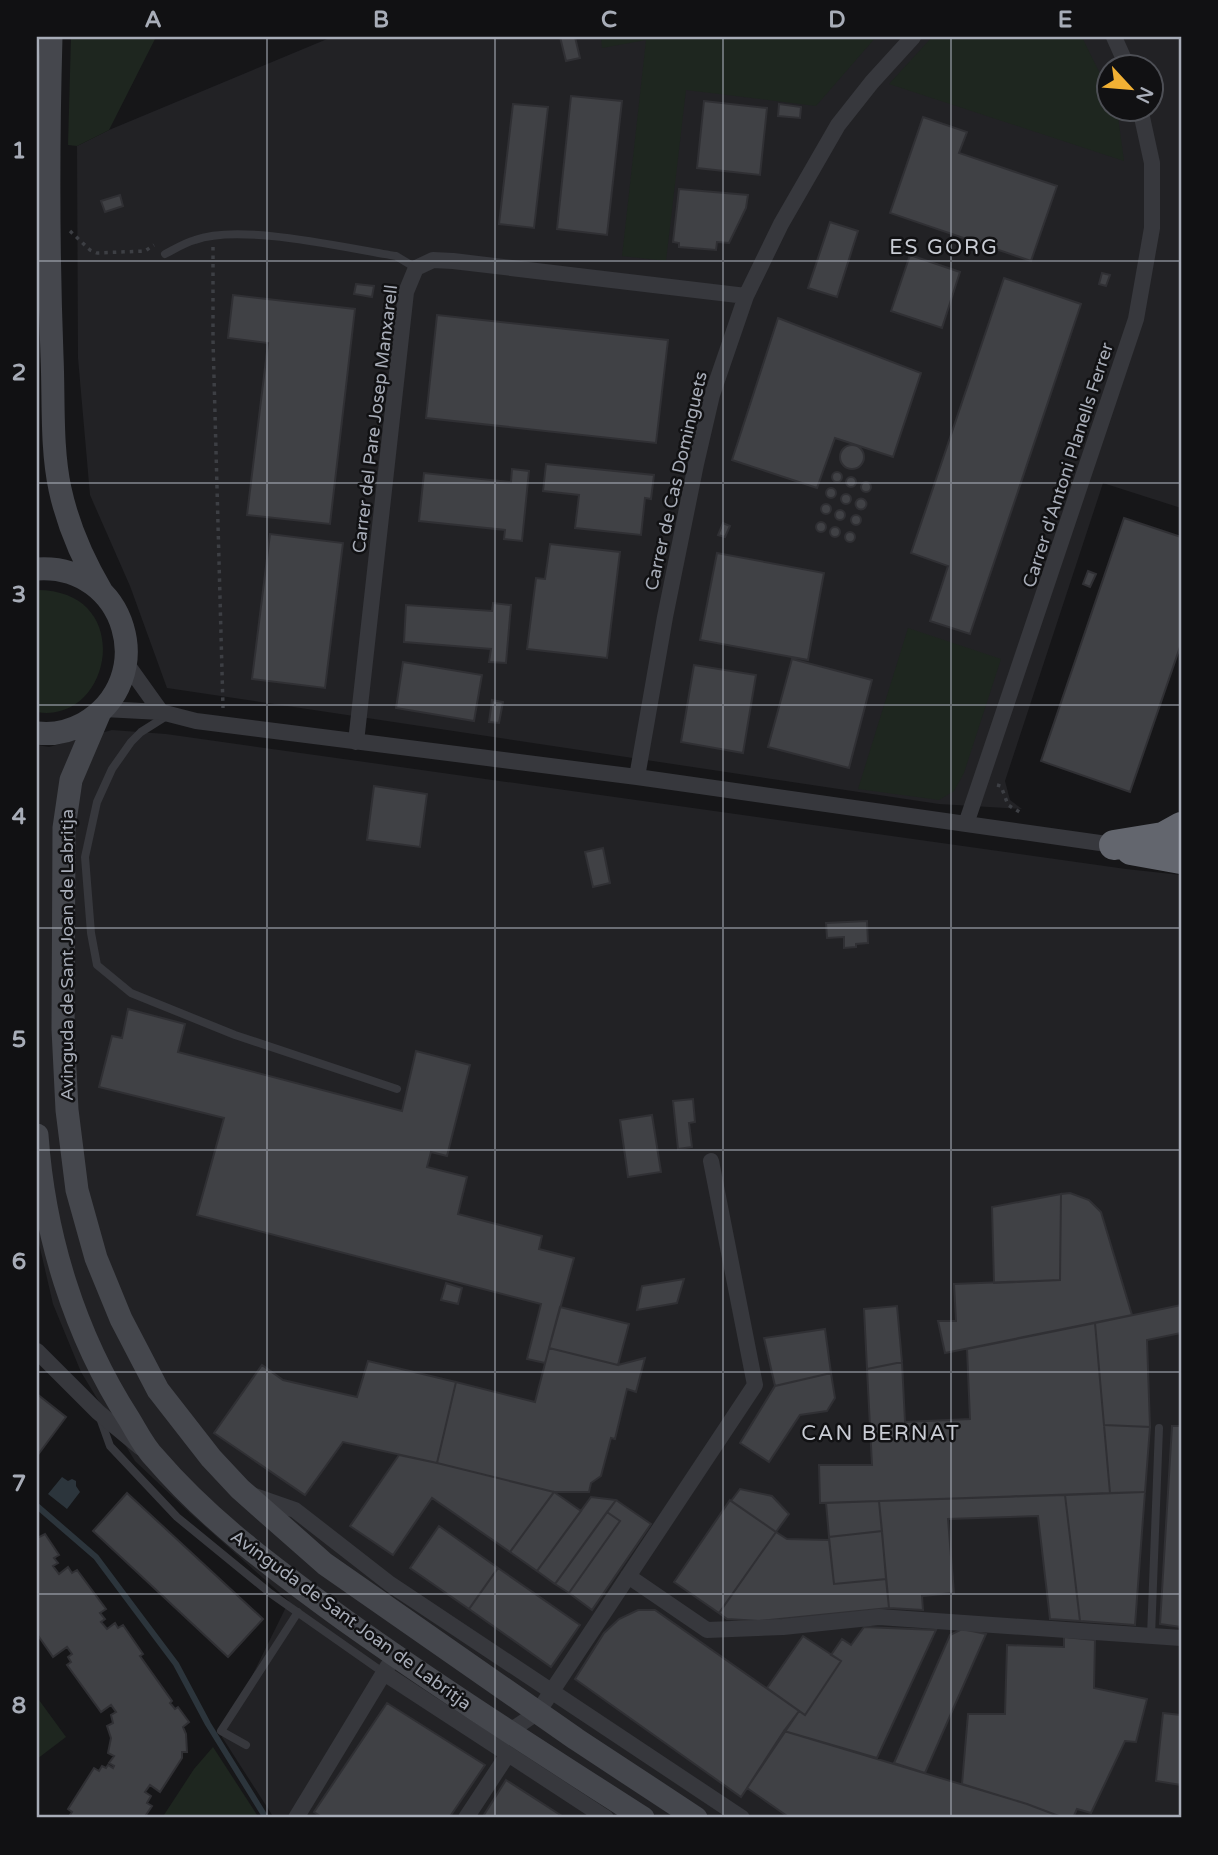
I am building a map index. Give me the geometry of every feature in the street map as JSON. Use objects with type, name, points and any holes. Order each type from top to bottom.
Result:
[{"type":"highway","points":[[1114,845],[1163,837],[1181,827]]},
{"type":"highway","points":[[1114,845],[1181,859]]},
{"type":"main road","points":[[51,37],[50,228],[55,439],[60,488],[69,522],[86,565],[112,604],[125,632],[126,663]]},
{"type":"main road","points":[[37,569],[62,570],[77,575],[102,592]]},
{"type":"main road","name":"Avinguda de Sant Joan de Labritja","points":[[126,663],[115,693],[102,710],[71,780],[64,828],[64,1029],[67,1110],[77,1190],[96,1258],[121,1319],[158,1390],[211,1458],[243,1492],[325,1563],[538,1712],[696,1818]]},
{"type":"main road","points":[[37,733],[61,732],[77,727],[102,710]]},
{"type":"main road","name":"Avinguda de Sant Joan de Labritja","points":[[37,1135],[49,1215],[73,1308],[117,1400],[153,1457],[220,1524],[389,1664],[506,1730],[643,1818]]},
{"type":"street","name":"Carrer de Cas Dominguets","points":[[637,777],[665,617],[696,464],[712,395],[746,296],[781,224],[838,125],[913,37]]},
{"type":"street","name":"Carrer d'Antoni Planells Ferrer","points":[[966,824],[1136,319],[1152,228],[1152,163],[1143,122]]},
{"type":"street","name":"Carrer del Pare Josep Manxarell","points":[[356,741],[407,292],[416,268],[433,260],[453,261],[746,296]]},
{"type":"street","points":[[126,663],[164,714]]},
{"type":"street","points":[[102,710],[164,714],[637,777],[1114,845]]},
{"type":"street","points":[[506,1730],[516,1727],[538,1712],[755,1385],[711,1161]]},
{"type":"street","points":[[37,1351],[97,1412],[153,1457]]},
{"type":"street","name":"Avinguda de Sant Joan de Labritja","points":[[243,1492],[295,1510],[390,1584],[742,1818]]},
{"type":"street","points":[[628,1576],[706,1630],[783,1628],[878,1617],[1181,1639]]},
{"type":"street","points":[[296,1818],[389,1664]]},
{"type":"street","name":"Avinguda de Sant Joan de Labritja","points":[[389,1664],[508,1754],[606,1818]]},
{"type":"street","points":[[466,1818],[508,1754]]},
{"type":"lane","points":[[165,254],[195,239],[253,234],[396,256],[416,268]]},
{"type":"lane","points":[[164,714],[131,742],[112,769],[97,802],[85,858],[91,933],[97,965],[131,993],[235,1035],[397,1089]]},
{"type":"lane","name":"Avinguda de Sant Joan de Labritja","points":[[97,1412],[110,1446],[177,1517],[270,1593],[389,1664]]},
{"type":"lane","points":[[1151,1636],[1159,1428]]},
{"type":"lane","points":[[246,1745],[221,1731],[298,1612]]},
{"type":"path","points":[[50,228],[67,228],[90,250],[97,253],[145,251],[161,241]]},
{"type":"path","points":[[214,236],[213,341],[224,724]]},
{"type":"path","points":[[982,780],[1001,786],[1008,805],[1022,814],[1034,815]]},
{"type":"shaded area","points":[[71,37],[156,37],[109,130],[77,146],[68,145]]},
{"type":"shaded area","points":[[332,37],[1181,37],[1181,508],[1103,483],[1005,781],[1010,800],[1022,809],[939,804],[167,688],[130,586],[90,495],[78,358],[77,146],[109,130]]},
{"type":"shaded area","points":[[601,37],[876,37],[816,106],[686,90],[666,261],[622,256],[646,40],[602,48]]},
{"type":"shaded area","points":[[932,37],[1082,37],[1096,66],[1096,122],[1119,122],[1124,161],[889,84]]},
{"type":"shaded area","points":[[37,590],[69,596],[90,611],[101,632],[103,656],[96,679],[83,698],[63,710],[37,712]]},
{"type":"shaded area","points":[[908,628],[1001,659],[964,773],[954,791],[939,800],[858,789]]},
{"type":"shaded area","points":[[112,730],[166,734],[1181,875],[1181,1818],[274,1818],[222,1737],[289,1601],[135,1461],[81,1372],[53,1304],[37,1235],[37,745],[49,747]]},
{"type":"shaded area","points":[[62,1477],[68,1481],[76,1481],[80,1492],[67,1509],[48,1494]]},
{"type":"shaded area","points":[[39,1700],[66,1737],[37,1759],[37,1701]]},
{"type":"shaded area","points":[[213,1747],[259,1818],[162,1818],[194,1769]]},
{"type":"building","points":[[560,37],[575,37],[580,58],[566,61]]},
{"type":"building","points":[[571,96],[622,101],[607,235],[557,229]]},
{"type":"building","points":[[704,101],[767,108],[760,175],[697,168]]},
{"type":"building","points":[[513,104],[548,107],[534,228],[499,224]]},
{"type":"building","points":[[779,104],[801,107],[800,118],[778,116]]},
{"type":"building","points":[[923,117],[967,132],[959,153],[1057,186],[1031,261],[890,213]]},
{"type":"building","points":[[679,189],[748,195],[746,208],[729,243],[717,242],[716,250],[679,247],[679,243],[673,242]]},
{"type":"building","points":[[120,195],[123,206],[105,212],[101,201]]},
{"type":"building","points":[[830,222],[858,231],[837,297],[808,288]]},
{"type":"building","points":[[910,255],[960,272],[942,328],[891,311]]},
{"type":"building","points":[[1102,273],[1110,275],[1106,286],[1099,284]]},
{"type":"building","points":[[1004,278],[1081,304],[970,634],[930,621],[948,566],[911,553]]},
{"type":"building","points":[[356,284],[374,286],[372,297],[354,294]]},
{"type":"building","points":[[233,295],[355,309],[330,524],[247,515],[268,343],[228,338]]},
{"type":"building","points":[[437,315],[668,340],[656,443],[426,418]]},
{"type":"building","points":[[778,318],[921,373],[893,457],[835,438],[817,488],[732,460]]},
{"type":"building","points":[[852,445],[863,452],[864,457],[857,468],[852,469],[841,462],[840,457],[847,446]]},
{"type":"building","points":[[546,464],[654,475],[651,499],[645,498],[641,535],[575,528],[579,495],[543,491]]},
{"type":"building","points":[[512,469],[529,471],[522,541],[504,539],[505,530],[419,521],[424,473],[511,482]]},
{"type":"building","points":[[837,472],[841,473],[841,481],[837,482],[833,481],[832,477],[833,473]]},
{"type":"building","points":[[851,477],[855,478],[855,486],[851,487],[847,486],[846,482],[847,478]]},
{"type":"building","points":[[866,482],[870,483],[870,491],[866,492],[862,491],[861,487],[862,483]]},
{"type":"building","points":[[831,488],[835,489],[835,497],[831,498],[827,497],[826,493],[827,489]]},
{"type":"building","points":[[846,494],[850,495],[850,503],[846,504],[842,503],[841,499],[842,495]]},
{"type":"building","points":[[861,499],[865,500],[865,508],[861,509],[857,508],[856,504],[857,500]]},
{"type":"building","points":[[826,504],[830,505],[830,513],[826,514],[822,513],[821,509],[822,505]]},
{"type":"building","points":[[840,510],[844,511],[844,519],[840,520],[836,519],[835,515],[836,511]]},
{"type":"building","points":[[856,515],[860,516],[860,524],[856,525],[852,524],[851,520],[852,516]]},
{"type":"building","points":[[1124,518],[1181,537],[1181,644],[1130,792],[1041,761]]},
{"type":"building","points":[[821,522],[825,523],[825,531],[821,532],[817,531],[816,527],[817,523]]},
{"type":"building","points":[[723,523],[730,526],[725,537],[718,535]]},
{"type":"building","points":[[835,527],[839,528],[839,536],[835,537],[831,536],[830,532],[831,528]]},
{"type":"building","points":[[850,532],[854,533],[854,541],[850,542],[846,541],[845,537],[846,533]]},
{"type":"building","points":[[270,534],[343,543],[325,688],[252,679]]},
{"type":"building","points":[[550,544],[620,552],[607,658],[527,649],[536,578],[545,579]]},
{"type":"building","points":[[717,553],[824,573],[808,660],[700,640]]},
{"type":"building","points":[[1088,571],[1096,574],[1090,587],[1083,584]]},
{"type":"building","points":[[493,603],[511,605],[506,663],[489,662],[491,649],[404,642],[406,605],[492,611]]},
{"type":"building","points":[[792,659],[872,680],[849,768],[768,747]]},
{"type":"building","points":[[403,662],[482,675],[474,721],[396,708]]},
{"type":"building","points":[[694,665],[756,675],[743,753],[681,742]]},
{"type":"building","points":[[492,700],[503,702],[499,723],[489,722]]},
{"type":"building","points":[[374,786],[427,794],[420,847],[367,840]]},
{"type":"building","points":[[603,848],[610,883],[593,887],[585,852]]},
{"type":"building","points":[[867,921],[868,943],[844,948],[844,937],[827,938],[826,923]]},
{"type":"building","points":[[128,1009],[185,1024],[178,1052],[402,1111],[416,1051],[470,1065],[447,1156],[431,1152],[427,1167],[467,1177],[458,1214],[542,1236],[539,1249],[574,1258],[545,1363],[527,1359],[541,1304],[197,1215],[224,1118],[99,1087],[112,1036],[122,1038]]},
{"type":"building","points":[[693,1099],[695,1122],[689,1123],[692,1147],[678,1149],[673,1101]]},
{"type":"building","points":[[652,1115],[661,1172],[628,1177],[620,1120]]},
{"type":"building","points":[[1070,1193],[1089,1200],[1101,1212],[1132,1315],[945,1353],[938,1321],[956,1321],[954,1284],[1060,1280],[1061,1194]]},
{"type":"building","points":[[1061,1194],[1060,1280],[994,1283],[992,1207]]},
{"type":"building","points":[[684,1279],[677,1303],[637,1310],[642,1286]]},
{"type":"building","points":[[446,1283],[462,1288],[458,1304],[441,1300]]},
{"type":"building","points":[[1181,1305],[1181,1333],[1147,1340],[1150,1427],[1104,1425],[1095,1323]]},
{"type":"building","points":[[897,1306],[902,1362],[867,1369],[864,1309]]},
{"type":"building","points":[[560,1307],[629,1324],[618,1365],[549,1348]]},
{"type":"building","points":[[1095,1323],[1110,1493],[820,1503],[819,1465],[872,1465],[867,1369],[902,1362],[905,1422],[970,1419],[967,1349]]},
{"type":"building","points":[[825,1329],[831,1373],[775,1386],[764,1338]]},
{"type":"building","points":[[549,1348],[618,1365],[645,1358],[636,1392],[627,1389],[615,1439],[611,1438],[601,1476],[591,1483],[589,1492],[554,1492],[437,1463],[456,1382],[535,1402]]},
{"type":"building","points":[[368,1361],[456,1382],[437,1463],[343,1442],[305,1495],[214,1433],[262,1365],[283,1380],[357,1397]]},
{"type":"building","points":[[831,1373],[835,1398],[827,1411],[800,1415],[769,1462],[740,1443],[775,1386]]},
{"type":"building","points":[[37,1394],[66,1417],[37,1456]]},
{"type":"building","points":[[1104,1425],[1150,1427],[1145,1492],[1110,1493]]},
{"type":"building","points":[[1172,1426],[1181,1426],[1181,1627],[1160,1624]]},
{"type":"building","points":[[399,1455],[554,1492],[510,1552],[432,1498],[393,1555],[350,1526]]},
{"type":"building","points":[[740,1489],[772,1496],[789,1514],[776,1532],[731,1501]]},
{"type":"building","points":[[554,1492],[581,1511],[537,1571],[510,1552]]},
{"type":"building","points":[[1145,1492],[1135,1625],[1080,1621],[1065,1495]]},
{"type":"building","points":[[127,1493],[263,1619],[228,1657],[93,1531]]},
{"type":"building","points":[[1065,1495],[1080,1621],[1050,1619],[1038,1516],[948,1519],[954,1593],[922,1596],[923,1610],[889,1608],[879,1501]]},
{"type":"building","points":[[591,1497],[616,1500],[555,1584],[537,1571]]},
{"type":"building","points":[[616,1500],[651,1524],[592,1610],[569,1593],[620,1521],[607,1512]]},
{"type":"building","points":[[730,1500],[776,1532],[719,1613],[674,1582]]},
{"type":"building","points":[[879,1501],[882,1531],[829,1537],[826,1503]]},
{"type":"building","points":[[607,1512],[620,1521],[569,1593],[555,1584]]},
{"type":"building","points":[[439,1526],[498,1568],[469,1609],[410,1568]]},
{"type":"building","points":[[882,1531],[886,1579],[834,1584],[829,1537]]},
{"type":"building","points":[[776,1532],[787,1539],[829,1540],[834,1584],[886,1579],[889,1608],[759,1621],[727,1619],[719,1613]]},
{"type":"building","points":[[45,1534],[59,1555],[54,1558],[58,1563],[53,1566],[59,1574],[68,1567],[72,1573],[77,1570],[106,1609],[100,1613],[105,1619],[101,1622],[107,1629],[115,1623],[118,1628],[123,1625],[143,1654],[140,1656],[172,1701],[170,1703],[175,1709],[178,1707],[189,1722],[183,1727],[187,1752],[182,1752],[182,1758],[160,1792],[150,1785],[145,1792],[151,1796],[147,1803],[152,1806],[144,1818],[68,1818],[72,1812],[68,1809],[94,1768],[99,1771],[102,1766],[114,1766],[109,1763],[114,1756],[108,1753],[111,1738],[107,1726],[113,1723],[111,1715],[116,1712],[111,1705],[101,1712],[67,1665],[71,1662],[68,1657],[72,1654],[67,1647],[53,1657],[37,1634],[37,1538]]},
{"type":"building","points":[[498,1568],[580,1625],[551,1667],[469,1609]]},
{"type":"building","points":[[638,1610],[655,1610],[799,1711],[741,1797],[575,1679],[604,1633],[619,1619]]},
{"type":"building","points":[[864,1627],[936,1630],[877,1758],[784,1731],[799,1711],[805,1715],[841,1661],[831,1655],[842,1639],[851,1645]]},
{"type":"building","points":[[962,1629],[986,1634],[925,1773],[894,1763],[950,1635]]},
{"type":"building","points":[[803,1636],[841,1661],[805,1715],[767,1688]]},
{"type":"building","points":[[1064,1637],[1095,1640],[1094,1688],[1147,1699],[1136,1742],[1125,1741],[1091,1813],[1077,1809],[1073,1818],[1064,1818],[962,1784],[968,1714],[1005,1714],[1007,1645],[1064,1647]]},
{"type":"building","points":[[387,1703],[485,1765],[449,1818],[323,1818],[314,1812]]},
{"type":"building","points":[[1163,1713],[1181,1715],[1181,1785],[1156,1781]]},
{"type":"building","points":[[784,1731],[1027,1804],[1064,1818],[790,1818],[747,1788]]},
{"type":"building","points":[[506,1780],[565,1818],[482,1818]]},
{"type":"waterway","points":[[37,1506],[96,1557],[176,1664],[208,1724],[266,1818]]},
{"type":"district","name":"ES GORG","points":[[944,247]]},
{"type":"district","name":"CAN BERNAT","points":[[881,1433]]}]
